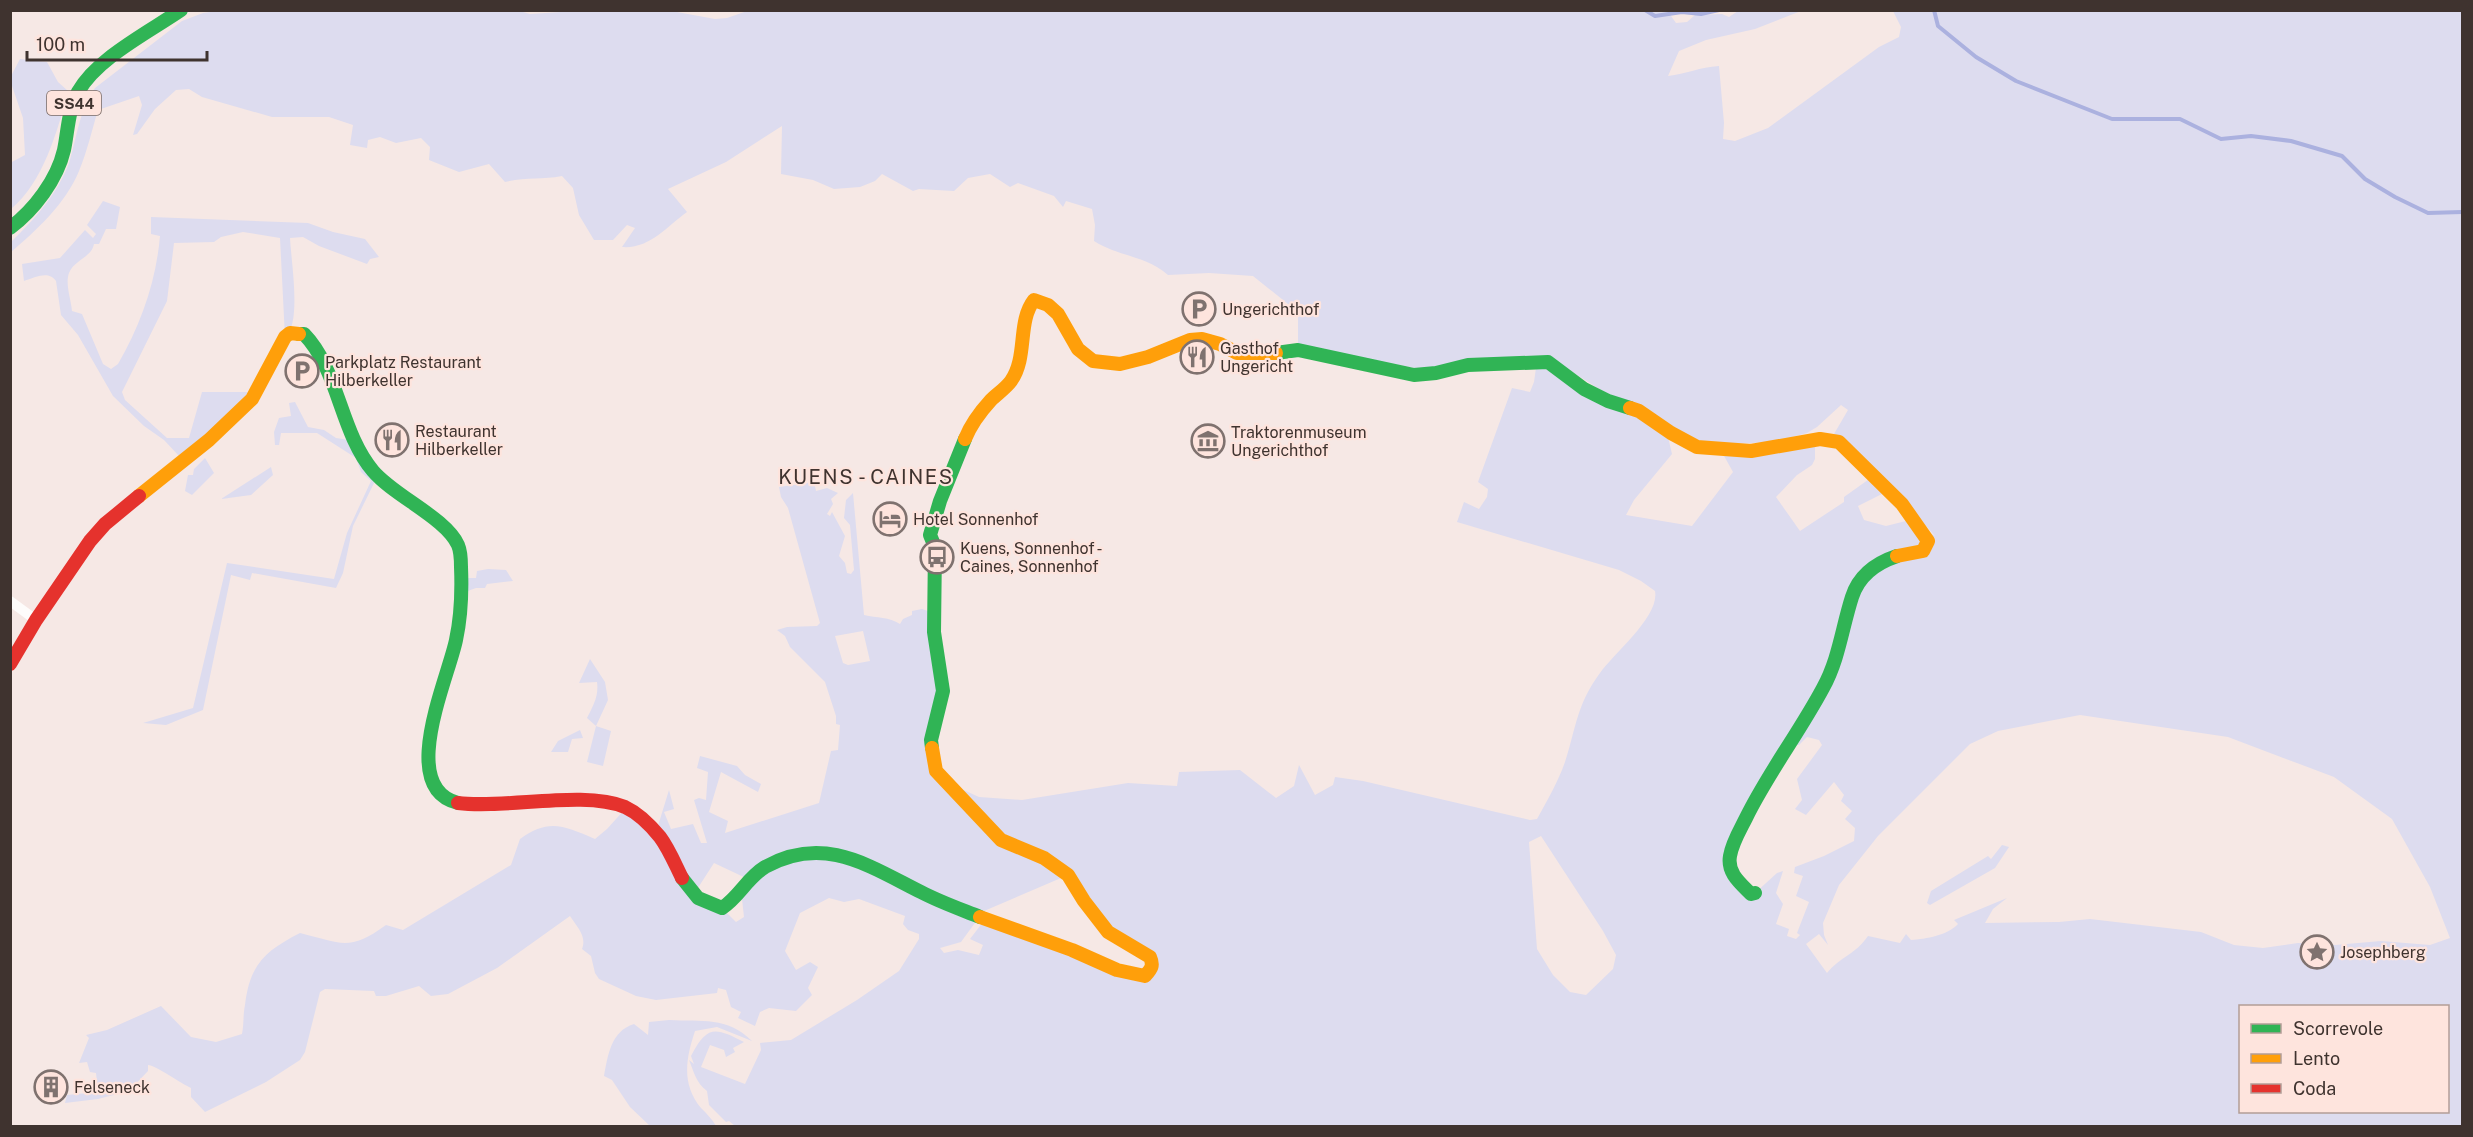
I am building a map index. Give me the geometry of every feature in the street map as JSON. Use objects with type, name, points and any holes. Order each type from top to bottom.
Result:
[{"type":"street","name":"SS44","points":[[10,228],[33,205],[57,169],[74,101],[84,84],[110,60],[181,10]]},
{"type":"street","points":[[10,664],[36,620],[90,541],[105,524],[209,440],[252,399],[285,337],[290,333],[304,334],[319,353],[346,420],[372,471],[385,484],[446,530],[457,543],[460,565],[459,624],[428,754],[431,782],[442,797],[469,804],[601,802],[622,806],[663,841],[688,889],[706,903],[722,908],[731,903],[748,879],[764,867],[783,859],[815,855],[842,855],[866,863],[903,884],[956,907],[1132,975],[1145,976],[1152,968],[1153,963],[1150,957],[1108,932],[1084,901],[1068,875],[1044,858],[1000,840],[936,771],[931,748],[943,691],[935,647],[935,547],[930,535],[940,501],[972,423],[990,401],[1012,380],[1017,368],[1027,309],[1034,300],[1048,304],[1058,314],[1078,349],[1093,361],[1120,364],[1148,357],[1190,340],[1202,339],[1220,344],[1237,353],[1264,354],[1298,350],[1414,375],[1436,373],[1468,365],[1548,362],[1584,389],[1608,401],[1639,411],[1671,433],[1697,447],[1750,451],[1820,439],[1839,442],[1896,497],[1928,541],[1923,551],[1888,559],[1871,568],[1857,584],[1852,595],[1840,645],[1824,687],[1760,790],[1731,848],[1729,860],[1734,877],[1750,894],[1755,893]]},
{"type":"street","points":[[10,601],[36,620]]},
{"type":"shaded area","points":[[516,10],[530,14],[666,10],[715,19],[727,18],[750,10],[1679,11],[1669,13],[1676,23],[1687,22],[1695,15],[1722,14],[1729,17],[1738,11],[1801,11],[1755,29],[1706,40],[1679,51],[1668,76],[1719,66],[1724,123],[1723,139],[1735,141],[1768,128],[1879,47],[1899,37],[1901,27],[1893,11],[2462,11],[2462,1126],[735,1126],[729,1121],[726,1122],[709,1105],[707,1091],[698,1081],[689,1060],[694,1064],[691,1056],[702,1039],[707,1034],[719,1032],[744,1042],[733,1048],[735,1052],[726,1057],[724,1050],[710,1045],[701,1067],[745,1084],[761,1050],[760,1043],[791,1040],[857,1000],[899,971],[919,939],[919,934],[908,930],[903,924],[905,916],[859,899],[844,902],[829,898],[800,913],[785,951],[796,970],[810,962],[818,967],[808,988],[812,995],[796,1011],[769,1008],[760,1012],[755,1026],[738,1018],[741,1012],[731,1007],[726,990],[718,988],[717,993],[656,1000],[636,996],[599,979],[595,973],[591,956],[582,949],[583,940],[570,916],[497,968],[448,994],[431,996],[419,986],[386,996],[376,996],[374,991],[325,989],[320,992],[305,1052],[300,1060],[266,1082],[205,1112],[191,1097],[191,1088],[148,1065],[148,1071],[129,1091],[98,1099],[65,1103],[67,1095],[98,1092],[96,1073],[90,1072],[87,1062],[79,1063],[89,1038],[86,1035],[107,1030],[161,1006],[191,1037],[216,1042],[242,1034],[244,1008],[251,979],[261,960],[277,946],[300,933],[344,943],[363,939],[386,925],[403,930],[511,865],[520,839],[530,832],[548,826],[557,826],[595,839],[626,808],[657,829],[669,790],[674,809],[664,812],[671,829],[693,824],[701,843],[707,843],[694,800],[699,798],[706,800],[708,772],[697,768],[700,756],[737,766],[745,775],[761,784],[758,792],[721,772],[709,812],[728,821],[725,833],[819,803],[831,751],[838,750],[840,725],[836,724],[836,716],[825,682],[790,647],[785,636],[777,630],[787,627],[817,626],[820,623],[788,508],[781,497],[779,487],[814,482],[816,491],[827,488],[838,493],[831,499],[833,504],[827,514],[830,516],[832,512],[845,536],[839,556],[845,563],[847,573],[851,574],[854,570],[850,525],[844,518],[846,500],[853,493],[864,615],[900,624],[903,619],[912,615],[912,611],[922,609],[934,613],[942,679],[933,732],[946,782],[979,797],[1022,800],[1128,783],[1177,786],[1179,772],[1240,770],[1276,798],[1294,786],[1299,765],[1315,795],[1333,785],[1335,777],[1363,781],[1530,820],[1537,819],[1565,762],[1586,695],[1600,673],[1643,623],[1655,601],[1655,591],[1619,570],[1457,522],[1464,502],[1479,509],[1487,497],[1488,489],[1478,482],[1512,388],[1530,392],[1536,368],[1542,367],[1628,411],[1668,437],[1672,454],[1634,500],[1626,515],[1692,526],[1733,472],[1723,454],[1815,445],[1815,459],[1812,465],[1797,475],[1776,497],[1800,531],[1844,502],[1844,497],[1872,477],[1886,492],[1858,506],[1864,520],[1886,526],[1910,520],[1935,536],[1885,480],[1834,434],[1848,410],[1841,405],[1807,433],[1774,442],[1707,445],[1615,399],[1555,361],[1431,371],[1298,347],[1298,312],[1253,276],[1209,273],[1168,275],[1159,268],[1094,241],[1095,225],[1092,209],[1066,201],[1063,207],[1054,196],[1018,183],[1010,187],[990,174],[968,178],[954,191],[919,189],[913,191],[882,174],[875,181],[860,187],[834,189],[813,180],[781,174],[782,126],[726,162],[668,189],[687,212],[649,241],[632,247],[622,247],[635,228],[627,225],[613,240],[594,240],[579,215],[573,188],[562,176],[505,182],[489,164],[459,172],[429,160],[430,147],[421,138],[396,143],[380,137],[368,140],[367,148],[350,145],[353,125],[329,117],[272,117],[202,97],[189,89],[176,90],[155,109],[137,134],[133,135],[142,105],[139,96],[98,110],[82,164],[73,183],[40,226],[11,252],[11,242],[44,206],[59,185],[69,163],[82,115],[95,88],[182,21],[203,13],[217,11]],"holes":[[[863,631],[870,661],[848,665],[843,663],[835,636]],[[2080,715],[2228,737],[2334,777],[2392,819],[2430,887],[2450,938],[2430,945],[2381,941],[2335,945],[2298,943],[2263,948],[2234,945],[2201,932],[2090,919],[2059,922],[1985,923],[1993,909],[2007,898],[1954,920],[1958,924],[1954,928],[1936,936],[1911,940],[1906,934],[1900,943],[1868,936],[1827,973],[1806,944],[1819,934],[1828,945],[1823,923],[1839,885],[1878,836],[1970,744],[1998,731]],[[1807,737],[1819,740],[1822,745],[1797,779],[1802,800],[1795,809],[1806,815],[1834,782],[1844,795],[1841,801],[1852,811],[1845,819],[1855,828],[1854,841],[1795,867],[1794,873],[1803,876],[1796,896],[1809,902],[1797,933],[1800,935],[1796,939],[1787,936],[1789,929],[1776,924],[1783,904],[1776,893],[1783,871],[1777,873],[1755,893],[1729,860],[1789,745],[1799,745]],[[1541,836],[1616,955],[1613,969],[1586,995],[1570,992],[1553,975],[1537,949],[1529,842]],[[714,863],[748,879],[741,890],[744,917],[736,922],[722,908],[694,894]],[[1068,875],[1108,932],[1152,968],[1116,969],[986,918],[970,939],[983,945],[979,955],[958,950],[944,953],[940,948],[961,942],[980,916],[977,914]]]},
{"type":"shaded area","points":[[20,59],[47,62],[58,82],[68,91],[48,155],[32,185],[11,209],[10,163],[25,155],[23,118],[11,83],[11,76]]},
{"type":"shaded area","points":[[103,201],[120,207],[116,229],[106,229],[99,244],[94,244],[90,252],[71,269],[68,282],[72,311],[82,314],[103,364],[111,369],[118,364],[134,334],[151,286],[160,236],[151,234],[151,217],[308,223],[333,232],[365,239],[379,257],[370,259],[367,264],[319,246],[303,237],[290,238],[294,306],[290,330],[285,337],[280,238],[243,232],[221,237],[214,242],[174,243],[167,301],[122,392],[125,400],[167,438],[189,438],[202,392],[246,392],[255,395],[179,456],[113,396],[78,335],[61,315],[56,281],[45,275],[24,281],[22,264],[60,258],[85,230],[93,238],[96,234],[87,225]]},
{"type":"shaded area","points":[[295,402],[308,427],[324,430],[336,438],[356,441],[375,481],[353,526],[343,573],[336,588],[252,573],[250,580],[231,575],[203,710],[166,725],[143,723],[193,708],[227,563],[334,579],[347,533],[371,481],[361,472],[356,458],[317,433],[281,433],[279,445],[275,445],[274,432],[279,418],[291,416],[289,403]]},
{"type":"shaded area","points":[[205,458],[214,473],[192,495],[185,491],[188,475],[193,475],[194,469]]},
{"type":"shaded area","points":[[271,467],[273,475],[251,495],[221,499]]},
{"type":"shaded area","points":[[506,570],[513,581],[487,584],[485,588],[465,592],[465,578],[476,578],[477,571]]},
{"type":"shaded area","points":[[590,659],[605,682],[608,700],[596,726],[587,718],[596,696],[597,682],[579,683]]},
{"type":"shaded area","points":[[596,726],[611,731],[603,766],[587,762]]},
{"type":"shaded area","points":[[580,730],[583,738],[572,739],[568,752],[551,752],[558,741]]},
{"type":"shaded area","points":[[2002,845],[2009,847],[1995,868],[1930,905],[1927,903],[1931,891],[1988,856],[1991,859]]},
{"type":"shaded area","points":[[669,1020],[723,1024],[733,1027],[752,1041],[717,1027],[695,1031],[689,1051],[687,1071],[690,1090],[716,1126],[650,1126],[630,1107],[612,1080],[604,1076],[612,1045],[620,1032],[634,1024],[648,1035],[649,1022]]},
{"type":"waterway","points":[[1645,10],[1655,16],[1682,12],[1701,14],[1719,10]]},
{"type":"waterway","points":[[1934,10],[1938,26],[1976,57],[2016,81],[2112,119],[2180,119],[2221,139],[2251,136],[2291,141],[2342,156],[2365,179],[2428,213],[2462,212]]},
{"type":"traffic: fast","points":[[10,228],[36,203],[56,172],[64,150],[72,106],[87,80],[125,46],[181,10]]},
{"type":"traffic: fast","points":[[299,334],[304,334],[325,365],[353,438],[373,471],[443,526],[458,545],[461,559],[459,622],[437,705],[428,755],[431,777],[440,793],[458,803]]},
{"type":"traffic: fast","points":[[1276,353],[1298,350],[1414,375],[1436,373],[1468,365],[1548,362],[1584,389],[1608,401],[1630,408]]},
{"type":"traffic: fast","points":[[932,748],[931,740],[943,691],[934,632],[935,547],[930,535],[940,501],[965,439]]},
{"type":"traffic: fast","points":[[1755,893],[1751,894],[1732,873],[1730,862],[1734,841],[1764,785],[1814,705],[1828,677],[1859,582],[1882,562],[1897,556]]},
{"type":"traffic: fast","points":[[682,878],[698,898],[722,908],[765,867],[807,853],[827,854],[846,857],[864,864],[935,899],[980,917]]},
{"type":"traffic: slow","points":[[965,439],[980,414],[991,400],[1009,384],[1016,372],[1026,319],[1034,300],[1048,305],[1058,314],[1078,349],[1093,361],[1120,364],[1148,357],[1190,340],[1202,339],[1220,344],[1237,353],[1276,353]]},
{"type":"traffic: slow","points":[[139,496],[209,440],[252,399],[285,337],[290,333],[299,334]]},
{"type":"traffic: slow","points":[[1630,408],[1639,411],[1671,433],[1697,447],[1751,451],[1820,439],[1839,442],[1902,504],[1928,541],[1923,551],[1897,556]]},
{"type":"traffic: slow","points":[[932,748],[936,771],[1001,840],[1044,858],[1068,875],[1084,901],[1108,932],[1150,957],[1151,967],[1145,976],[1117,970],[1072,950],[980,917]]},
{"type":"traffic: jam","points":[[10,664],[36,620],[90,541],[105,524],[139,496]]},
{"type":"traffic: jam","points":[[458,803],[499,804],[588,800],[625,807],[644,820],[660,837],[682,878]]},
{"type":"place","name":"Ungerichthof","points":[[1199,309]]},
{"type":"place","name":"Gasthof Ungericht","points":[[1197,357]]},
{"type":"place","name":"Parkplatz Restaurant Hilberkeller","points":[[302,371]]},
{"type":"place","name":"Restaurant Hilberkeller","points":[[392,440]]},
{"type":"place","name":"Traktorenmuseum Ungerichthof","points":[[1208,441]]},
{"type":"place","name":"Hotel Sonnenhof","points":[[890,519]]},
{"type":"place","name":"Kuens, Sonnenhof - Caines, Sonnenhof","points":[[937,557]]},
{"type":"place","name":"Josephberg","points":[[2317,952]]},
{"type":"place","name":"Felseneck","points":[[51,1087]]},
{"type":"district","name":"KUENS - CAINES","points":[[866,477]]}]
